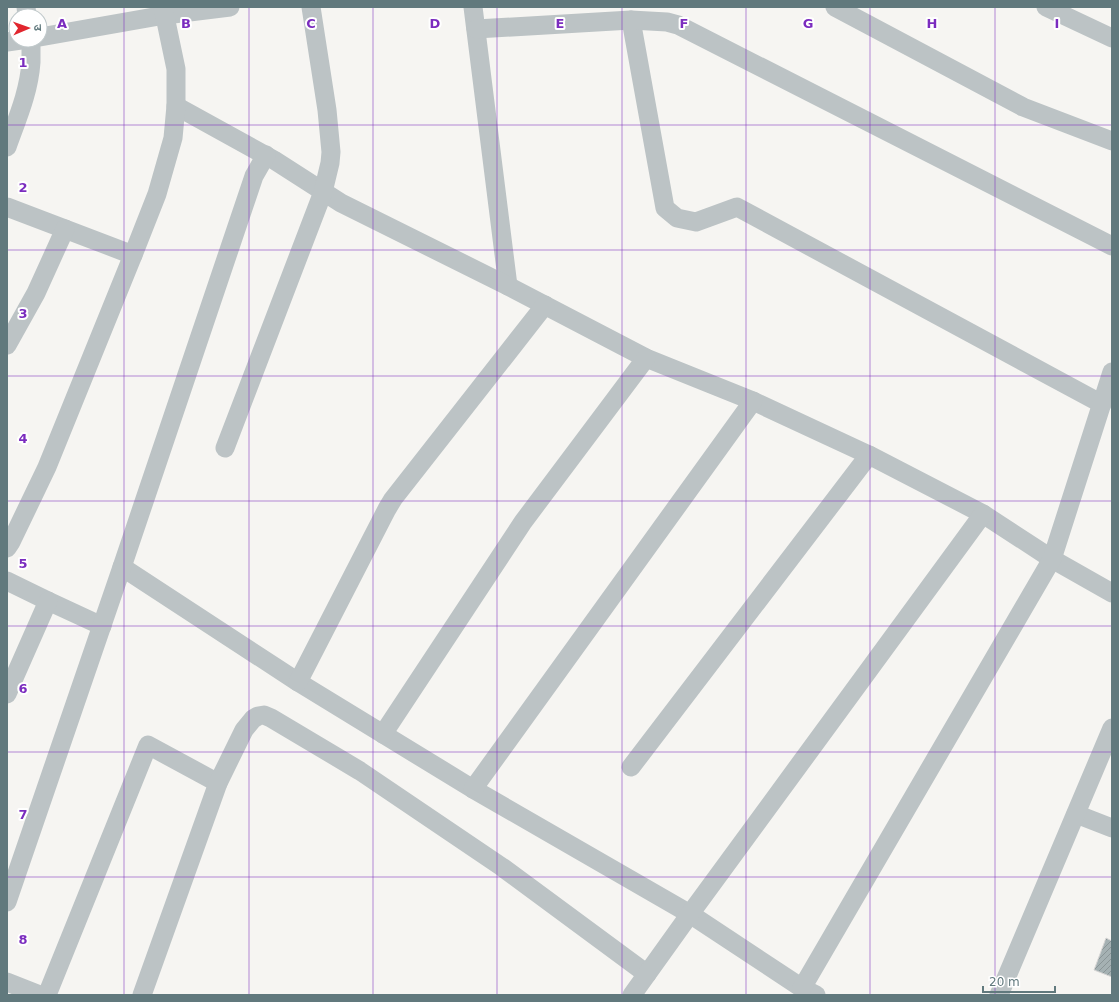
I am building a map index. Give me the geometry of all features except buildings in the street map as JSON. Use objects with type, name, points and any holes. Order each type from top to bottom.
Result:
[{"type":"street","points":[[48,35],[164,11],[230,7]]},
{"type":"street","points":[[224,448],[323,192],[330,164],[331,152],[327,110],[311,7]]},
{"type":"street","points":[[474,7],[508,286]]},
{"type":"street","points":[[835,7],[1023,107],[1112,141]]},
{"type":"street","points":[[1046,7],[1112,38]]},
{"type":"street","points":[[7,548],[47,467],[134,255],[157,194],[173,138],[176,106],[176,69],[164,11]]},
{"type":"street","points":[[476,29],[630,20],[667,22],[678,25],[1112,246]]},
{"type":"street","points":[[630,20],[665,208],[677,218],[696,222],[737,207],[1102,404]]},
{"type":"street","points":[[7,147],[27,88],[31,62],[31,48]]},
{"type":"street","points":[[176,106],[266,156],[341,203],[508,286],[646,358],[753,401],[869,455],[983,514],[1052,559],[1112,593]]},
{"type":"street","points":[[7,902],[254,176],[266,156]]},
{"type":"street","points":[[7,207],[134,255]]},
{"type":"street","points":[[7,344],[36,293],[64,229]]},
{"type":"street","points":[[298,682],[393,499],[545,305]]},
{"type":"street","points":[[383,734],[523,522],[646,358]]},
{"type":"street","points":[[122,567],[298,682],[473,789],[690,914],[809,991],[1052,559],[1112,372]]},
{"type":"street","points":[[473,789],[753,401]]},
{"type":"street","points":[[631,767],[869,455]]},
{"type":"street","points":[[632,995],[983,514]]},
{"type":"street","points":[[7,581],[102,626]]},
{"type":"street","points":[[7,694],[48,601]]},
{"type":"street","points":[[142,995],[218,783],[244,730],[253,719],[258,716],[271,718],[360,771],[502,867],[647,974]]},
{"type":"street","points":[[999,995],[1112,728]]},
{"type":"street","points":[[47,995],[148,745],[218,783]]},
{"type":"street","points":[[1076,814],[1112,828]]},
{"type":"street","points":[[7,982],[40,995]]}]
